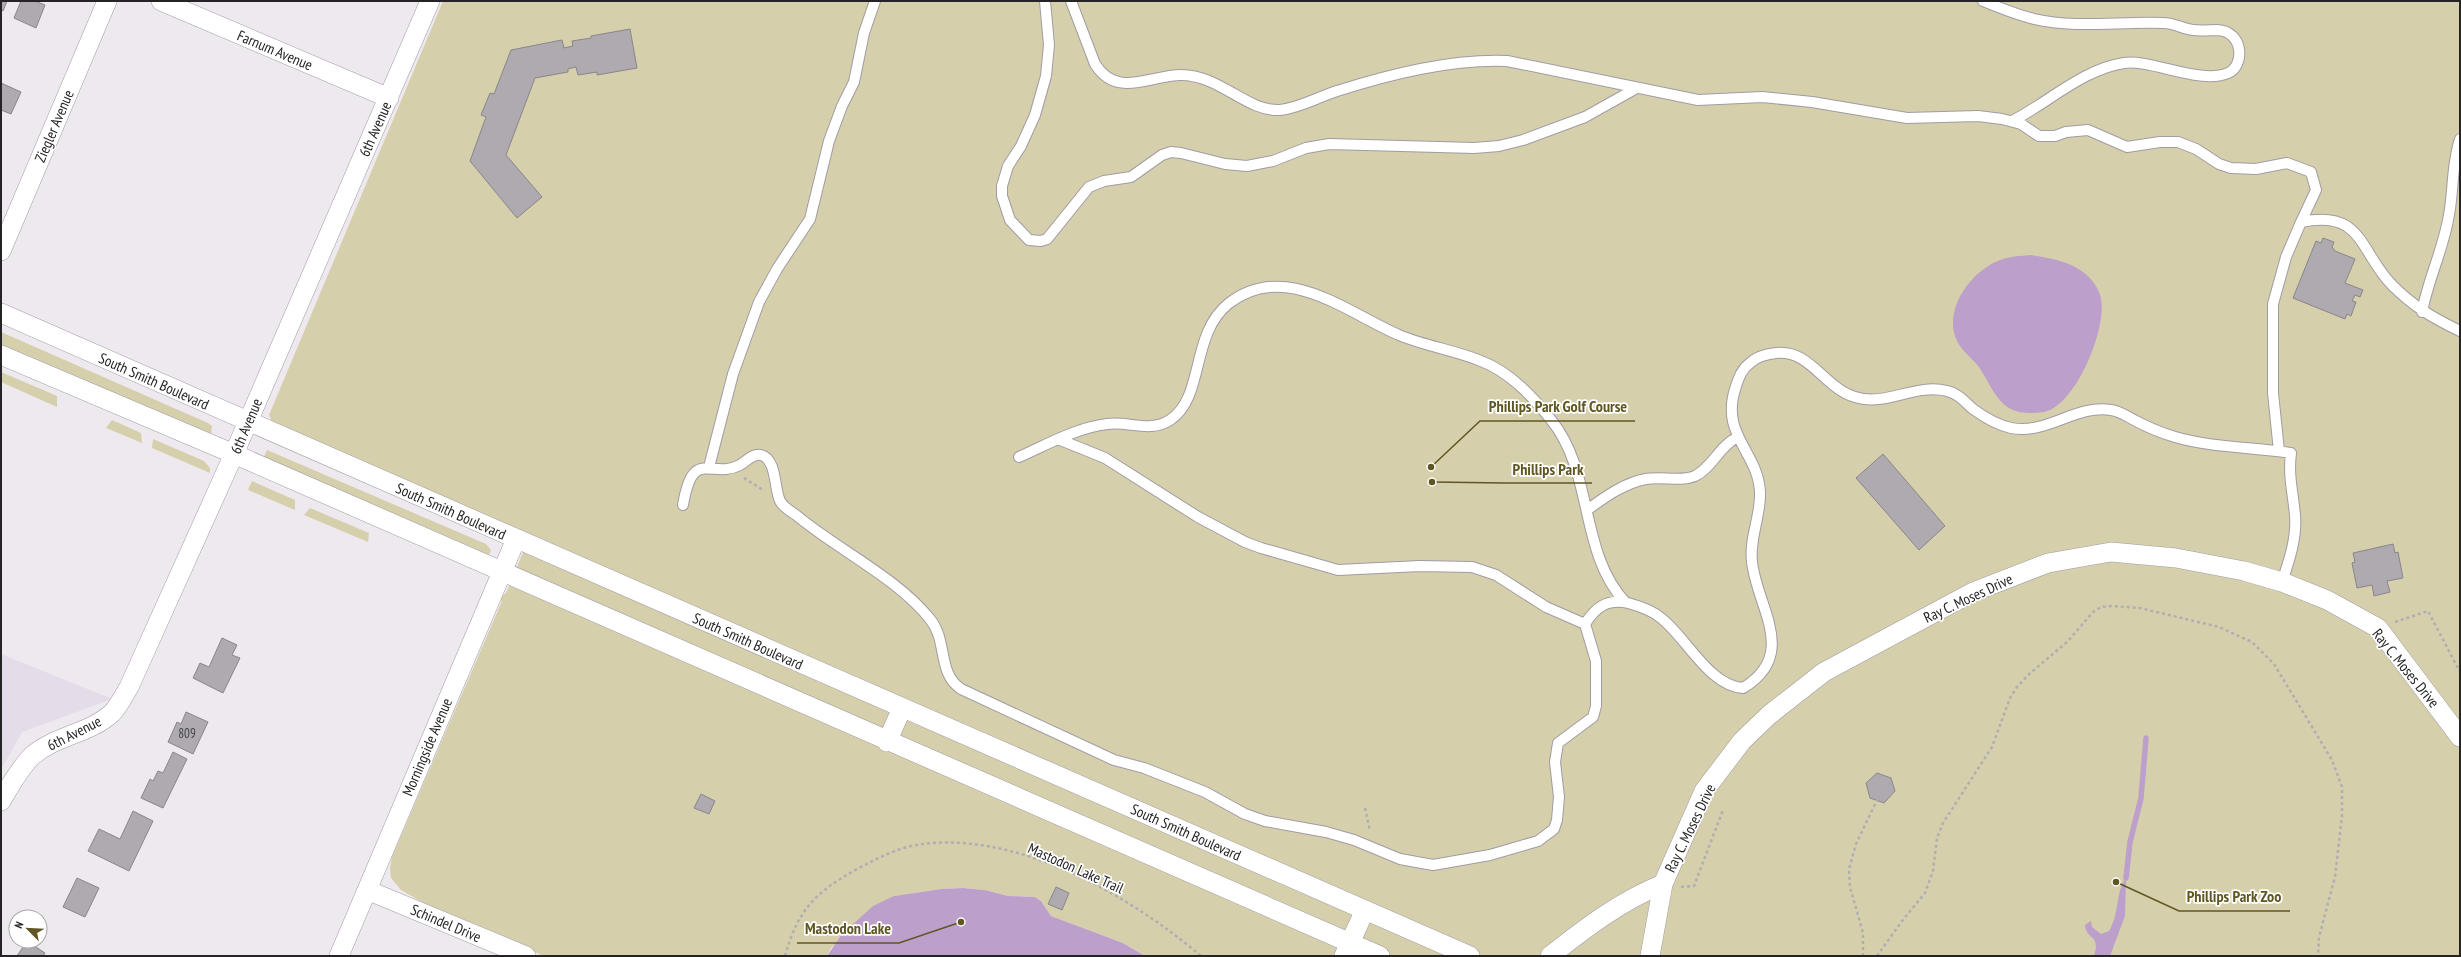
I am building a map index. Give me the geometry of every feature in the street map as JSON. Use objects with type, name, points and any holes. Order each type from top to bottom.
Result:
[{"type":"street","name":"Ziegler Avenue","points":[[1,251],[107,1]]},
{"type":"street","name":"Farnum Avenue","points":[[161,1],[389,98]]},
{"type":"street","name":"6th Avenue","points":[[1,802],[18,774],[32,756],[51,743],[96,725],[114,712],[129,687],[234,454],[430,1]]},
{"type":"street","name":"South Smith Boulevard","points":[[1,313],[1470,956]]},
{"type":"street","points":[[1,355],[234,454],[887,742],[1347,949],[1380,956]]},
{"type":"street","name":"Morningside Avenue","points":[[339,956],[516,539]]},
{"type":"street","name":"Ray C. Moses Drive","points":[[1550,956],[1592,924],[1648,890],[1672,886],[1704,791],[1742,741],[1764,720],[1824,672],[1973,592],[2048,563],[2111,552],[2176,558],[2244,571],[2282,582],[2328,600],[2378,628],[2460,737]]},
{"type":"street","points":[[887,742],[902,708]]},
{"type":"street","points":[[1650,956],[1672,886]]},
{"type":"street","name":"Schindel Drive","points":[[367,890],[526,956]]},
{"type":"street","points":[[1347,949],[1364,910]]},
{"type":"lane","points":[[709,467],[733,374],[759,302],[777,269],[810,219],[829,141],[842,106],[854,82],[864,33],[875,1]]},
{"type":"lane","points":[[1044,1],[1049,45],[1046,76],[1031,126],[1008,166],[1002,186],[1002,196],[1010,220],[1023,235],[1034,242],[1047,239],[1089,187],[1104,181],[1131,177],[1155,158],[1171,152],[1225,164],[1248,166],[1273,161],[1306,148],[1329,144],[1488,148],[1523,140],[1585,116],[1635,89]]},
{"type":"lane","points":[[1071,1],[1095,64],[1100,72],[1109,78],[1128,83],[1180,75],[1194,76],[1208,80],[1251,103],[1268,110],[1290,108],[1358,85],[1438,67],[1475,61],[1514,62],[1635,89],[1698,100],[1762,97],[1812,102],[1907,118],[1978,116],[2012,120],[2039,136],[2055,136],[2082,130],[2096,133],[2127,147],[2160,142],[2178,142],[2196,149],[2218,164],[2237,169],[2256,169],[2279,163],[2297,165],[2310,172],[2316,190],[2286,257],[2273,304],[2273,393],[2279,451]]},
{"type":"lane","points":[[1983,1],[2023,16],[2045,21],[2103,25],[2172,24],[2192,30],[2227,32],[2234,35],[2237,41],[2239,57],[2233,69],[2228,73],[2190,74],[2137,63],[2117,64],[2066,87],[2012,120]]},
{"type":"lane","points":[[2422,312],[2426,292],[2444,240],[2448,221],[2452,174],[2460,138]]},
{"type":"lane","points":[[2301,222],[2326,218],[2346,225],[2362,239],[2383,275],[2422,312],[2460,332]]},
{"type":"lane","points":[[1019,457],[1078,430],[1109,423],[1153,427],[1168,422],[1175,416],[1186,401],[1203,341],[1209,327],[1227,305],[1238,297],[1262,289],[1298,289],[1316,293],[1332,300],[1398,334],[1483,362],[1517,383],[1561,434],[1569,450],[1602,566],[1616,592],[1625,602],[1660,617],[1677,632],[1700,661],[1724,683],[1733,687],[1743,688],[1760,674],[1771,652],[1773,639],[1752,563],[1753,535],[1760,493],[1755,470],[1732,422],[1732,400],[1742,371],[1752,361],[1765,354],[1790,352],[1806,361],[1833,386],[1855,397],[1881,399],[1923,390],[1948,391],[1956,394],[1985,417],[2012,428],[2040,427],[2082,412],[2111,410],[2176,437],[2215,445],[2291,453],[2290,474],[2296,516],[2291,554],[2282,582]]},
{"type":"lane","points":[[1587,510],[1604,498],[1634,482],[1646,479],[1687,478],[1695,476],[1710,463],[1728,442],[1738,437]]},
{"type":"lane","points":[[1058,439],[1105,458],[1198,517],[1245,542],[1261,548],[1338,570],[1420,566],[1472,567],[1496,575],[1540,603],[1585,624]]},
{"type":"lane","points":[[683,505],[686,487],[692,476],[698,471],[709,467],[732,467],[760,454],[766,457],[770,462],[782,504],[817,533],[888,582],[930,620],[941,643],[947,674],[952,683],[961,689],[1048,728],[1114,760],[1144,768],[1205,792],[1245,814],[1265,821],[1326,832],[1416,863],[1433,865],[1490,855],[1538,841],[1554,829],[1557,820],[1559,797],[1555,762],[1558,743],[1593,717],[1596,706],[1596,661],[1585,624],[1593,611],[1604,604],[1625,602]]},
{"type":"path","points":[[732,467],[744,479],[780,500]]},
{"type":"path","points":[[1878,956],[1902,920],[1925,893],[1933,871],[1937,838],[1942,823],[1992,747],[2010,698],[2028,675],[2067,642],[2093,612],[2101,607],[2112,606],[2140,608],[2219,627],[2252,642],[2274,664],[2332,760],[2342,787],[2342,816],[2335,877],[2319,937],[2318,956]]},
{"type":"path","points":[[2378,628],[2428,611],[2460,672]]},
{"type":"path","points":[[1863,956],[1863,933],[1850,887],[1849,869],[1856,844],[1877,800]]},
{"type":"path","points":[[1672,886],[1694,886],[1723,810]]},
{"type":"path","name":"Mastodon Lake Trail","points":[[786,956],[799,918],[814,898],[847,875],[880,856],[916,845],[956,843],[995,847],[1036,859],[1097,886],[1133,906],[1201,956]]},
{"type":"shaded area","points":[[443,1],[2460,1],[2460,956],[1145,956],[1123,943],[1051,916],[1041,901],[1035,897],[1008,896],[985,890],[963,888],[941,889],[894,896],[831,948],[827,956],[544,956],[434,909],[401,890],[391,878],[390,868],[392,857],[502,601],[499,599],[506,593],[529,538],[273,424],[269,415]]},
{"type":"shaded area","points":[[2030,255],[2060,261],[2079,269],[2094,283],[2099,292],[2102,305],[2096,341],[2079,379],[2068,395],[2056,407],[2044,412],[2030,413],[2018,412],[2002,403],[1979,367],[1959,345],[1955,336],[1953,324],[1954,312],[1958,300],[1972,279],[1982,270],[2003,259]]},
{"type":"shaded area","points":[[1,332],[208,423],[212,426],[211,434],[1,347]]},
{"type":"shaded area","points":[[1,372],[57,396],[57,407],[1,382]]},
{"type":"shaded area","points":[[112,420],[141,433],[142,443],[106,428]]},
{"type":"shaded area","points":[[153,439],[204,461],[210,468],[210,473],[152,448]]},
{"type":"shaded area","points":[[267,450],[486,544],[491,550],[488,557],[263,459]]},
{"type":"shaded area","points":[[252,481],[295,500],[295,510],[248,490]]},
{"type":"shaded area","points":[[310,508],[369,533],[368,542],[304,515]]},
{"type":"shaded area","points":[[1,654],[112,699],[22,732],[1,770]]},
{"type":"shaded area","points":[[2126,878],[2125,916],[2110,956],[2094,956],[2096,944],[2086,930],[2085,925],[2091,921],[2092,927],[2101,934],[2109,931],[2115,917],[2120,890]]},
{"type":"shaded area","points":[[963,888],[985,890],[1008,896],[1035,897],[1041,901],[1051,916],[1123,943],[1145,956],[827,956],[842,934],[873,906],[894,896],[941,889]]},
{"type":"building","points":[[1,1],[7,1],[3,11],[1,10]]},
{"type":"building","points":[[21,1],[35,1],[45,5],[36,28],[14,18]]},
{"type":"building","points":[[630,29],[637,68],[597,75],[597,72],[578,75],[576,67],[568,69],[568,72],[535,78],[506,155],[542,197],[517,218],[470,161],[486,117],[481,115],[490,93],[494,94],[511,50],[562,40],[564,48],[573,46],[572,41]]},
{"type":"building","points":[[1,83],[21,92],[11,114],[1,110]]},
{"type":"building","points":[[2323,238],[2334,242],[2332,247],[2335,251],[2355,259],[2345,283],[2363,290],[2360,297],[2355,295],[2352,301],[2356,302],[2351,316],[2347,314],[2345,319],[2293,298],[2316,241],[2321,243]]},
{"type":"building","points":[[1883,454],[1945,526],[1919,550],[1856,478]]},
{"type":"building","points":[[2393,544],[2395,553],[2398,552],[2403,578],[2387,581],[2390,592],[2374,596],[2372,585],[2357,588],[2352,563],[2355,562],[2353,553]]},
{"type":"building","points":[[222,638],[237,645],[232,655],[240,658],[223,693],[193,678],[200,663],[209,667]]},
{"type":"building","points":[[186,712],[208,722],[193,754],[168,742],[177,722],[181,724]]},
{"type":"building","points":[[173,752],[187,759],[163,808],[141,798],[150,779],[153,781],[158,771],[163,773]]},
{"type":"building","points":[[1877,773],[1891,778],[1895,791],[1884,803],[1870,798],[1866,783]]},
{"type":"building","points":[[701,794],[715,801],[709,814],[694,808]]},
{"type":"building","points":[[133,811],[153,821],[129,871],[88,851],[99,829],[120,839]]},
{"type":"building","points":[[77,878],[99,888],[85,917],[63,907]]},
{"type":"building","points":[[1056,887],[1069,893],[1062,910],[1048,904]]},
{"type":"building","points":[[22,949],[39,949],[45,953],[43,956],[17,956]]},
{"type":"waterway","points":[[2126,878],[2130,842],[2141,798],[2146,738]]},
{"type":"place","name":"Phillips Park Golf Course","points":[[1431,467]]},
{"type":"place","name":"Phillips Park","points":[[1432,482]]},
{"type":"place","name":"Phillips Park Zoo","points":[[2116,882]]},
{"type":"place","name":"Mastodon Lake","points":[[961,922]]}]
